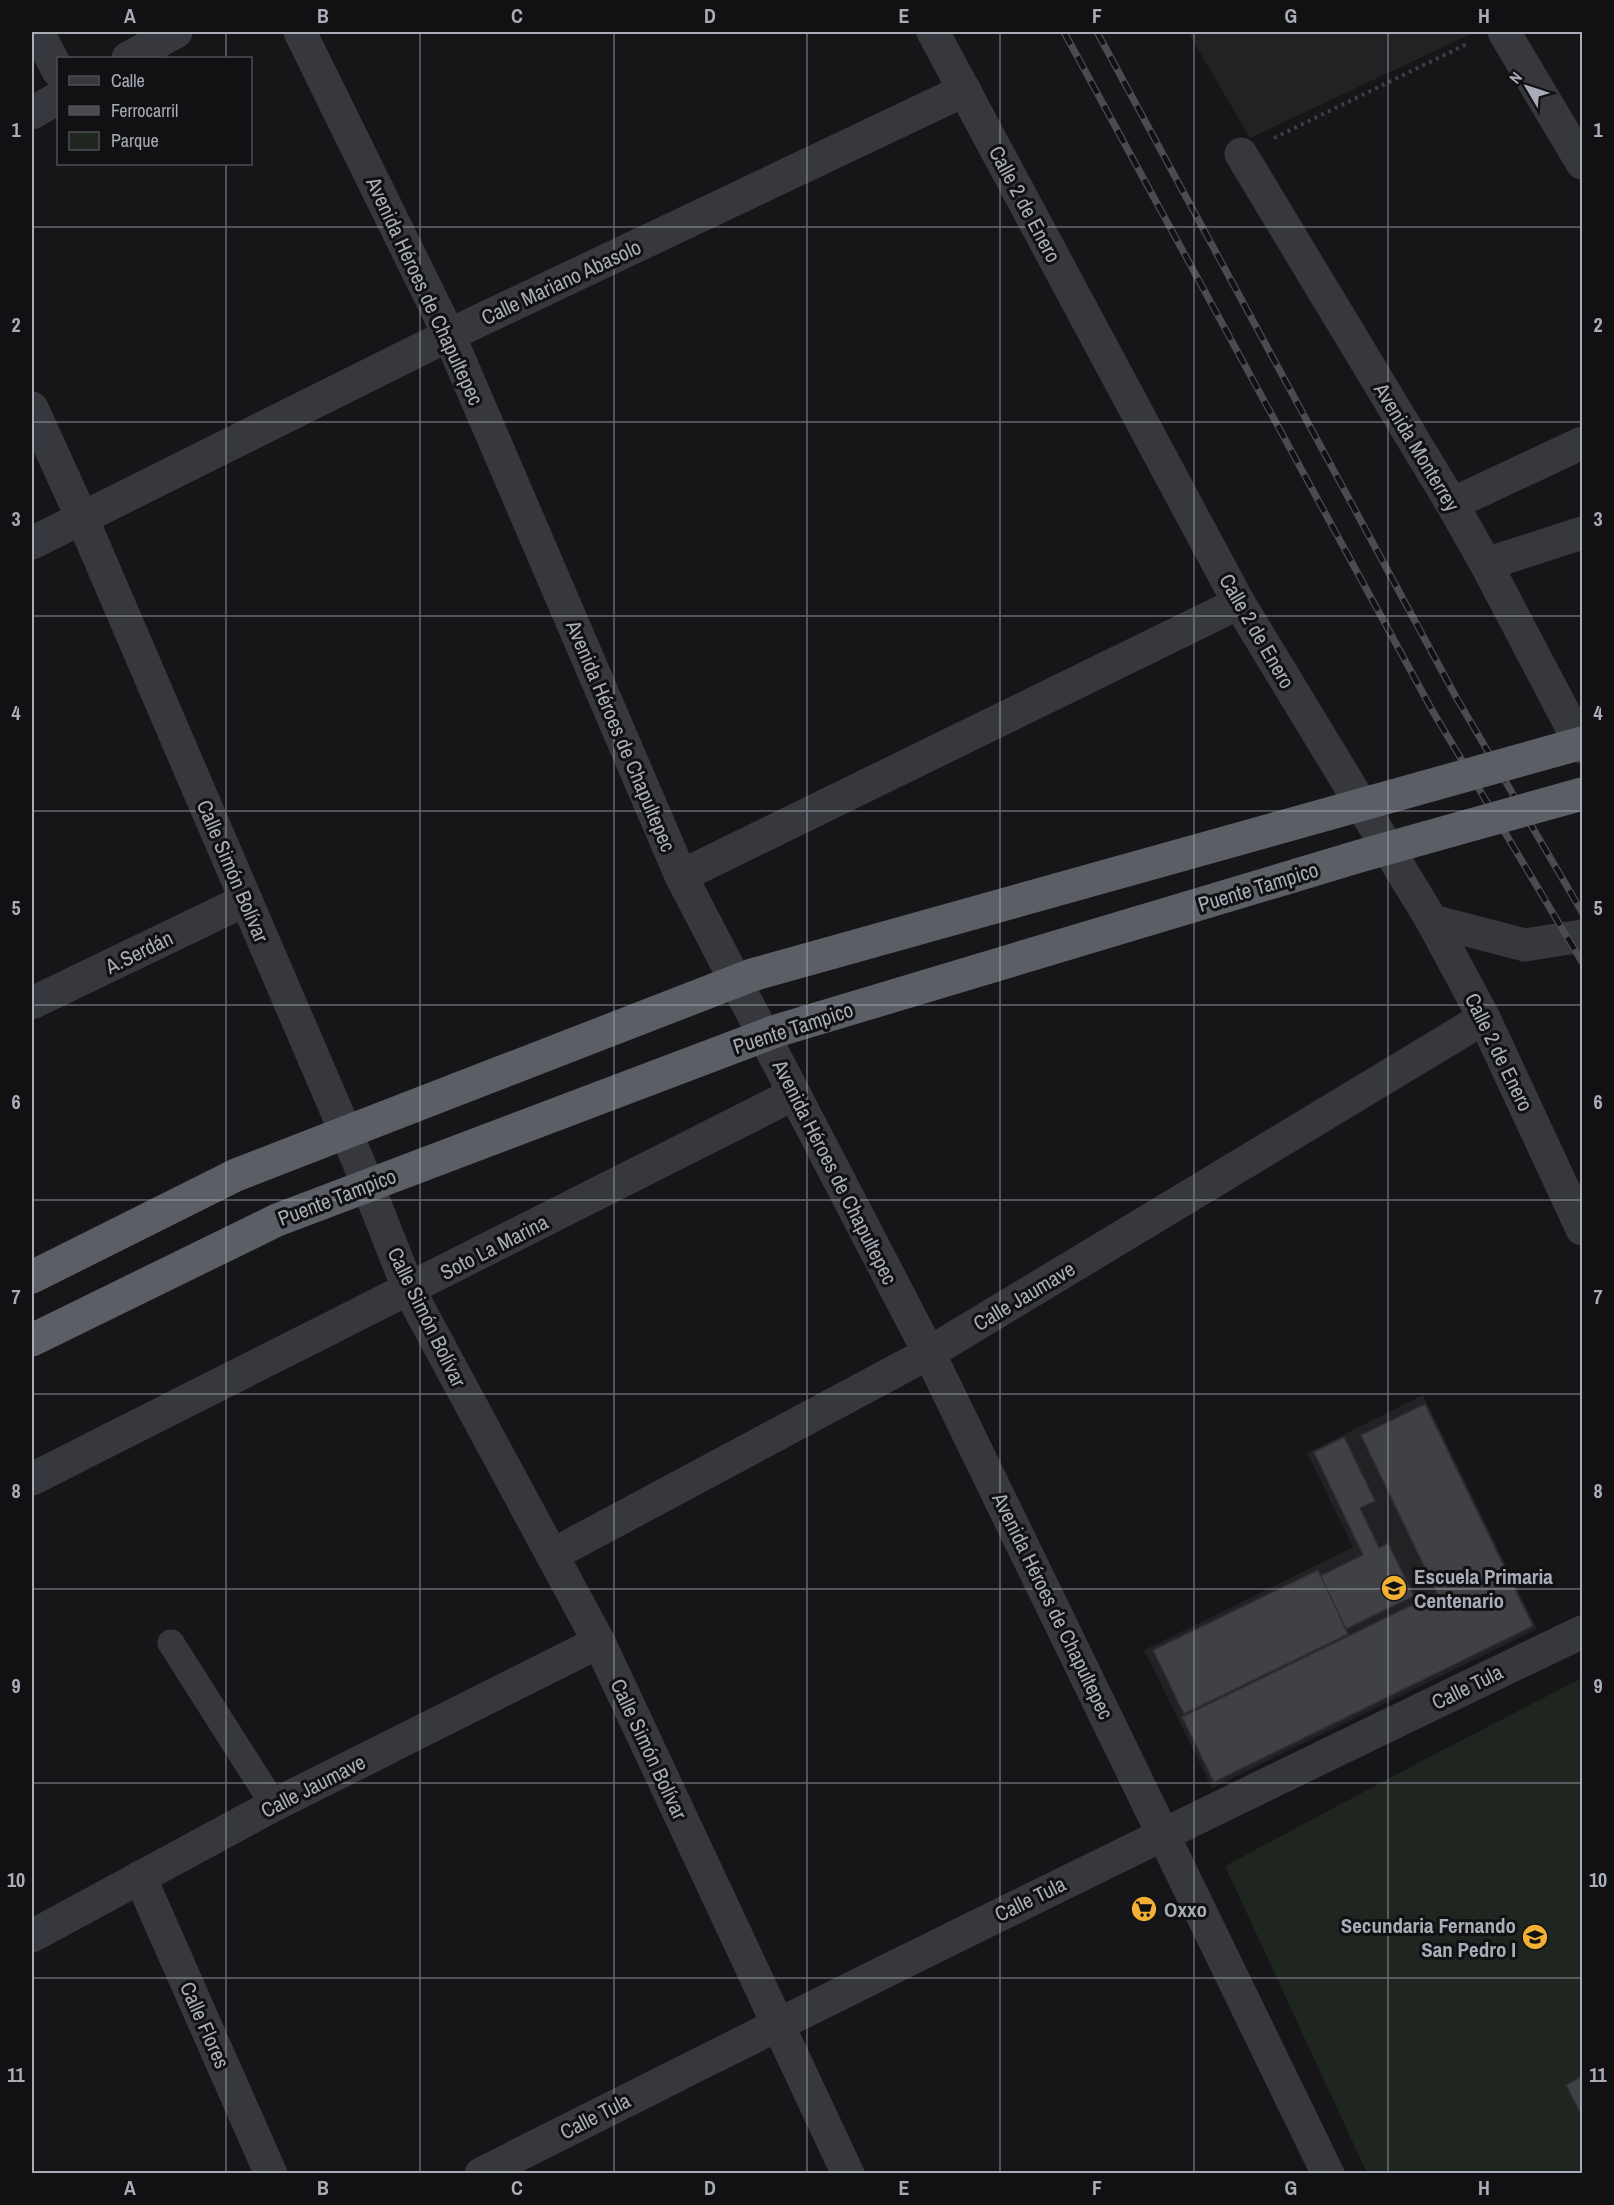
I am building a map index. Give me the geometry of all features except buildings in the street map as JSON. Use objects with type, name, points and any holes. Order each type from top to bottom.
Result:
[{"type":"highway","points":[[32,1277],[236,1175],[752,975],[1582,745]]},
{"type":"highway","name":"Puente Tampico","points":[[32,1340],[277,1220],[776,1031],[1359,856],[1582,794]]},
{"type":"street","points":[[38,32],[57,69]]},
{"type":"street","points":[[130,57],[176,32]]},
{"type":"street","name":"Avenida Héroes de Chapultepec","points":[[300,32],[449,336],[681,876],[929,1353],[1328,2174]]},
{"type":"street","name":"Calle 2 de Enero","points":[[933,32],[1239,603],[1432,921],[1484,1018],[1582,1229]]},
{"type":"street","points":[[1504,32],[1582,163]]},
{"type":"street","name":"Calle Mariano Abasolo","points":[[32,543],[449,336],[964,90]]},
{"type":"street","points":[[32,113],[57,99]]},
{"type":"street","name":"Avenida Monterrey","points":[[1240,154],[1452,504],[1582,745]]},
{"type":"street","name":"Calle Simón Bolívar","points":[[32,408],[82,518],[358,1161],[409,1290],[599,1642],[848,2174]]},
{"type":"street","points":[[1452,504],[1582,443]]},
{"type":"street","points":[[1486,564],[1582,533]]},
{"type":"street","points":[[681,876],[1239,603]]},
{"type":"street","name":"A.Serdán","points":[[32,1003],[246,900]]},
{"type":"street","points":[[1432,921],[1525,945],[1582,936]]},
{"type":"street","name":"Calle Jaumave","points":[[552,1555],[929,1353],[1484,1018]]},
{"type":"street","name":"Soto La Marina","points":[[32,1479],[794,1094]]},
{"type":"street","name":"Calle Tula","points":[[481,2174],[777,2024],[1164,1833],[1582,1632]]},
{"type":"street","name":"Calle Jaumave","points":[[32,1936],[274,1805],[599,1642]]},
{"type":"street","points":[[171,1643],[274,1805]]},
{"type":"street","name":"Calle Flores","points":[[140,1877],[271,2174]]},
{"type":"path","points":[[1240,154],[1473,42]]},
{"type":"shaded area","points":[[1188,32],[1475,32],[1250,138]]},
{"type":"shaded area","name":"Escuela Primaria Centenario","points":[[1423,1395],[1537,1629],[1212,1788],[1144,1650],[1353,1547],[1307,1453]]},
{"type":"green space","points":[[1582,1678],[1582,2173],[1367,2173],[1225,1866]]},
{"type":"railway","points":[[1064,32],[1432,710],[1582,962]]},
{"type":"railway","points":[[1097,32],[1456,697],[1582,912]]},
{"type":"place","name":"Escuela Primaria Centenario","points":[[1394,1588]]},
{"type":"place","name":"Oxxo","points":[[1144,1909]]},
{"type":"place","name":"Secundaria Fernando San Pedro I","points":[[1535,1937]]}]
